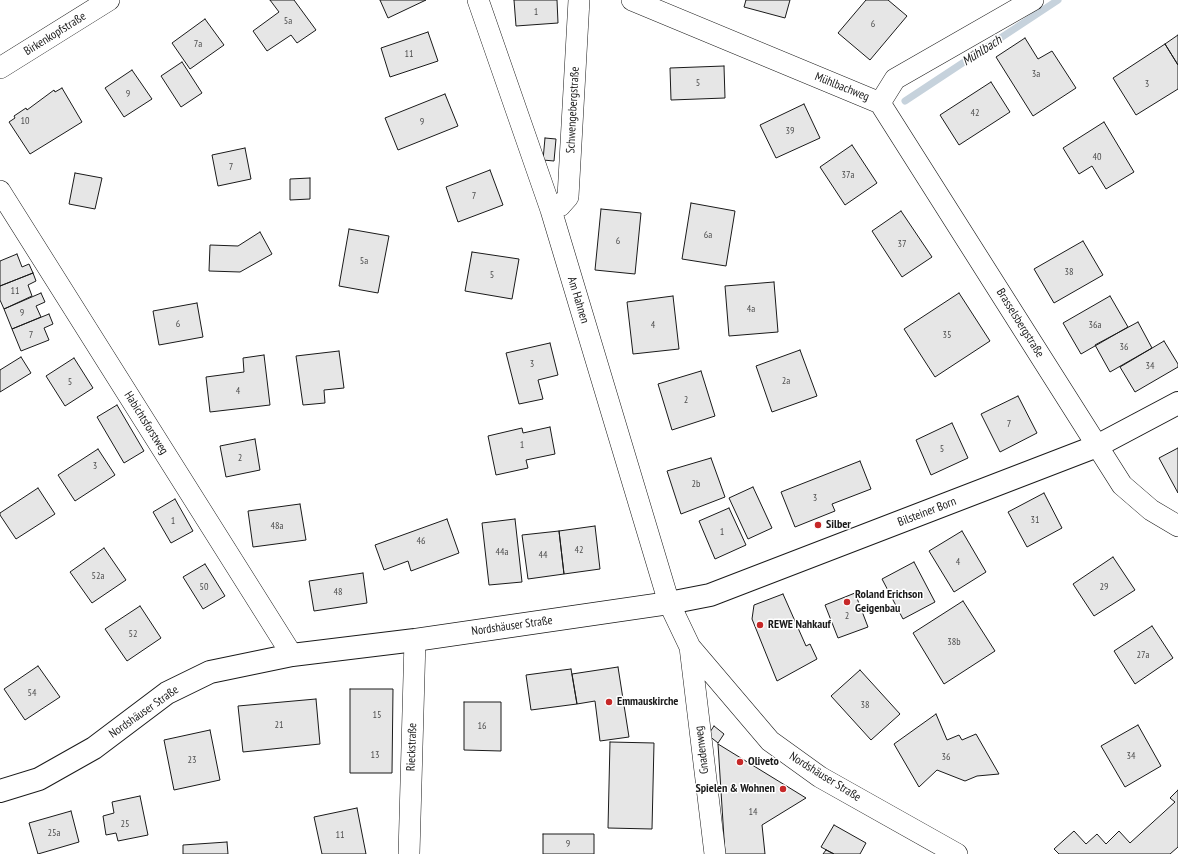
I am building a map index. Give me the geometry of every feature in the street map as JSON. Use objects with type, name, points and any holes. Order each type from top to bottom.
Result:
[{"type":"street","name":"Birkenkopfstraße","points":[[0,68],[109,0]]},
{"type":"street","name":"Am Hahnen","points":[[478,0],[550,210],[669,603]]},
{"type":"street","name":"Schwengebergstraße","points":[[550,210],[560,206],[568,197],[579,0]]},
{"type":"street","name":"Mühlbachweg","points":[[632,0],[880,103],[895,79],[1033,0]]},
{"type":"street","name":"Brasselsbergstraße","points":[[880,103],[1122,485],[1151,510],[1178,526]]},
{"type":"street","name":"Habichtsforstweg","points":[[0,191],[292,655]]},
{"type":"street","name":"Bilsteiner Born","points":[[669,603],[710,595],[1098,446],[1178,403]]},
{"type":"street","name":"Nordshäuser Straße","points":[[0,791],[40,779],[94,748],[167,693],[210,672],[292,655],[416,640],[669,603],[690,647],[770,741],[820,777],[957,854]]},
{"type":"street","name":"Rieckstraße","points":[[409,854],[416,640]]},
{"type":"street","name":"Gnadenweg","points":[[690,647],[715,854]]},
{"type":"building","points":[[270,0],[294,0],[316,30],[297,43],[291,35],[267,51],[253,31],[279,12]]},
{"type":"building","points":[[380,0],[426,0],[388,18]]},
{"type":"building","points":[[514,0],[557,0],[558,23],[516,26]]},
{"type":"building","points":[[746,0],[790,0],[785,18],[744,7]]},
{"type":"building","points":[[866,0],[888,0],[907,16],[870,60],[838,33]]},
{"type":"building","points":[[205,19],[224,45],[190,69],[172,43]]},
{"type":"building","points":[[428,32],[438,61],[390,77],[381,48]]},
{"type":"building","points":[[1178,35],[1178,65],[1165,44]]},
{"type":"building","points":[[1025,38],[1038,59],[1052,51],[1076,88],[1033,116],[996,57]]},
{"type":"building","points":[[1165,44],[1178,65],[1178,89],[1136,115],[1113,78]]},
{"type":"building","points":[[182,62],[202,93],[181,107],[161,76]]},
{"type":"building","points":[[724,66],[725,98],[671,100],[670,68]]},
{"type":"building","points":[[132,70],[152,99],[124,117],[105,88]]},
{"type":"building","points":[[991,82],[1010,112],[959,145],[940,115]]},
{"type":"building","points":[[62,88],[82,122],[30,154],[9,122],[15,118],[14,116],[26,108],[27,110],[54,90],[55,92]]},
{"type":"building","points":[[445,94],[458,126],[398,150],[385,118]]},
{"type":"building","points":[[804,104],[820,138],[776,158],[760,125]]},
{"type":"building","points":[[1104,122],[1134,172],[1106,189],[1092,166],[1079,174],[1063,148]]},
{"type":"building","points":[[545,138],[556,139],[554,161],[543,160]]},
{"type":"building","points":[[852,145],[877,183],[845,205],[820,167]]},
{"type":"building","points":[[245,148],[251,179],[218,186],[212,155]]},
{"type":"building","points":[[490,170],[503,205],[458,222],[446,187]]},
{"type":"building","points":[[75,173],[102,178],[95,209],[69,204]]},
{"type":"building","points":[[310,178],[310,199],[290,200],[290,179]]},
{"type":"building","points":[[691,203],[735,211],[726,266],[682,259]]},
{"type":"building","points":[[601,209],[641,213],[635,274],[595,270]]},
{"type":"building","points":[[901,211],[932,257],[902,277],[872,231]]},
{"type":"building","points":[[349,229],[389,236],[378,293],[339,286]]},
{"type":"building","points":[[260,232],[272,254],[240,272],[209,271],[210,245],[238,246]]},
{"type":"building","points":[[1083,241],[1103,275],[1054,303],[1034,269]]},
{"type":"building","points":[[472,252],[519,259],[512,299],[465,291]]},
{"type":"building","points":[[17,254],[22,267],[29,264],[33,273],[0,286],[0,261]]},
{"type":"building","points":[[33,273],[36,281],[28,285],[32,296],[4,309],[0,300],[0,286]]},
{"type":"building","points":[[774,282],[778,332],[729,336],[725,286]]},
{"type":"building","points":[[41,293],[45,302],[36,306],[41,317],[12,329],[4,309]]},
{"type":"building","points":[[959,293],[990,341],[935,377],[904,329]]},
{"type":"building","points":[[673,296],[679,349],[633,354],[627,302]]},
{"type":"building","points":[[1110,296],[1128,327],[1081,354],[1063,323]]},
{"type":"building","points":[[197,303],[203,337],[159,345],[153,311]]},
{"type":"building","points":[[49,314],[53,324],[44,328],[49,340],[21,351],[12,329]]},
{"type":"building","points":[[1138,322],[1152,348],[1110,372],[1095,345]]},
{"type":"building","points":[[1164,341],[1178,364],[1178,367],[1135,392],[1120,367]]},
{"type":"building","points":[[550,343],[558,375],[538,380],[543,399],[519,404],[506,353]]},
{"type":"building","points":[[800,350],[817,396],[772,412],[756,366]]},
{"type":"building","points":[[339,351],[344,388],[324,390],[325,403],[303,405],[296,356]]},
{"type":"building","points":[[264,355],[270,405],[210,412],[206,377],[244,372],[243,358]]},
{"type":"building","points":[[21,357],[31,373],[0,392],[0,370]]},
{"type":"building","points":[[74,358],[93,388],[65,406],[46,376]]},
{"type":"building","points":[[701,371],[715,416],[672,430],[658,384]]},
{"type":"building","points":[[1018,396],[1037,433],[1000,452],[981,414]]},
{"type":"building","points":[[117,405],[144,451],[124,463],[97,417]]},
{"type":"building","points":[[952,423],[968,458],[931,475],[916,440]]},
{"type":"building","points":[[550,427],[555,454],[526,460],[528,468],[496,475],[488,436],[522,428],[523,433]]},
{"type":"building","points":[[255,439],[260,470],[226,477],[220,446]]},
{"type":"building","points":[[1178,448],[1178,493],[1159,458]]},
{"type":"building","points":[[98,449],[115,475],[75,501],[58,475]]},
{"type":"building","points":[[711,458],[725,497],[681,514],[667,471]]},
{"type":"building","points":[[860,461],[871,489],[832,504],[835,511],[795,527],[781,492]]},
{"type":"building","points":[[753,487],[772,528],[748,539],[729,498]]},
{"type":"building","points":[[38,488],[55,514],[16,539],[0,513]]},
{"type":"building","points":[[1044,493],[1062,528],[1027,547],[1008,512]]},
{"type":"building","points":[[175,499],[193,531],[171,543],[153,512]]},
{"type":"building","points":[[300,504],[306,540],[253,547],[248,511]]},
{"type":"building","points":[[729,508],[746,545],[715,559],[699,521]]},
{"type":"building","points":[[447,519],[459,553],[411,571],[408,561],[384,570],[375,545]]},
{"type":"building","points":[[515,519],[522,582],[489,585],[482,523]]},
{"type":"building","points":[[595,526],[600,569],[564,574],[559,531]]},
{"type":"building","points":[[559,531],[564,574],[528,579],[522,535]]},
{"type":"building","points":[[962,531],[986,572],[954,592],[929,551]]},
{"type":"building","points":[[104,548],[126,580],[92,603],[70,572]]},
{"type":"building","points":[[1113,557],[1135,590],[1094,616],[1073,584]]},
{"type":"building","points":[[914,562],[935,602],[903,619],[882,579]]},
{"type":"building","points":[[205,564],[225,596],[203,609],[183,577]]},
{"type":"building","points":[[363,573],[367,603],[314,611],[309,581]]},
{"type":"building","points":[[855,593],[868,627],[838,638],[825,605]]},
{"type":"building","points":[[783,594],[806,646],[810,644],[817,659],[777,681],[752,619],[754,605]]},
{"type":"building","points":[[963,601],[995,651],[944,684],[913,633]]},
{"type":"building","points":[[140,606],[161,638],[127,661],[105,629]]},
{"type":"building","points":[[1152,626],[1173,658],[1135,684],[1114,651]]},
{"type":"building","points":[[38,666],[60,697],[25,720],[4,689]]},
{"type":"building","name":"Emmauskirche","points":[[618,667],[629,737],[600,741],[595,701],[577,704],[572,674]]},
{"type":"building","points":[[571,669],[577,704],[531,710],[526,675]]},
{"type":"building","points":[[860,670],[900,714],[871,740],[831,696]]},
{"type":"building","points":[[350,689],[393,689],[392,773],[350,773]]},
{"type":"building","points":[[316,699],[320,744],[243,752],[238,706]]},
{"type":"building","points":[[464,702],[501,702],[501,751],[464,750]]},
{"type":"building","points":[[936,714],[947,740],[959,735],[962,740],[976,734],[999,774],[977,776],[965,781],[937,770],[919,787],[894,744]]},
{"type":"building","points":[[1138,725],[1161,766],[1125,787],[1101,746]]},
{"type":"building","points":[[714,726],[724,734],[718,743],[708,735]]},
{"type":"building","points":[[210,730],[220,780],[174,790],[164,740]]},
{"type":"building","points":[[610,742],[654,743],[652,829],[608,828]]},
{"type":"building","points":[[718,744],[806,798],[762,825],[765,854],[725,854]]},
{"type":"building","points":[[1178,790],[1178,847],[1170,854],[1059,854],[1054,849],[1074,831],[1086,844],[1097,834],[1106,844],[1119,831],[1130,843],[1175,802],[1170,798]]},
{"type":"building","points":[[140,796],[148,835],[118,841],[116,833],[106,835],[103,816],[114,813],[112,802]]},
{"type":"building","points":[[357,808],[366,854],[322,854],[314,817]]},
{"type":"building","points":[[71,811],[79,842],[38,854],[29,823]]},
{"type":"building","points":[[834,825],[866,843],[860,854],[834,854],[821,847]]},
{"type":"building","points":[[543,834],[594,834],[594,854],[543,854]]},
{"type":"building","points":[[227,842],[228,854],[183,854],[183,845]]},
{"type":"building","points":[[826,850],[834,854],[823,854]]},
{"type":"waterway","name":"Mühlbach","points":[[905,101],[1058,0]]},
{"type":"place","name":"Silber","points":[[818,525]]},
{"type":"place","name":"Roland Erichson Geigenbau","points":[[847,602]]},
{"type":"place","name":"REWE Nahkauf","points":[[760,625]]},
{"type":"place","name":"Emmauskirche","points":[[609,702]]},
{"type":"place","name":"Oliveto","points":[[740,762]]},
{"type":"place","name":"Spielen & Wohnen","points":[[783,789]]}]
